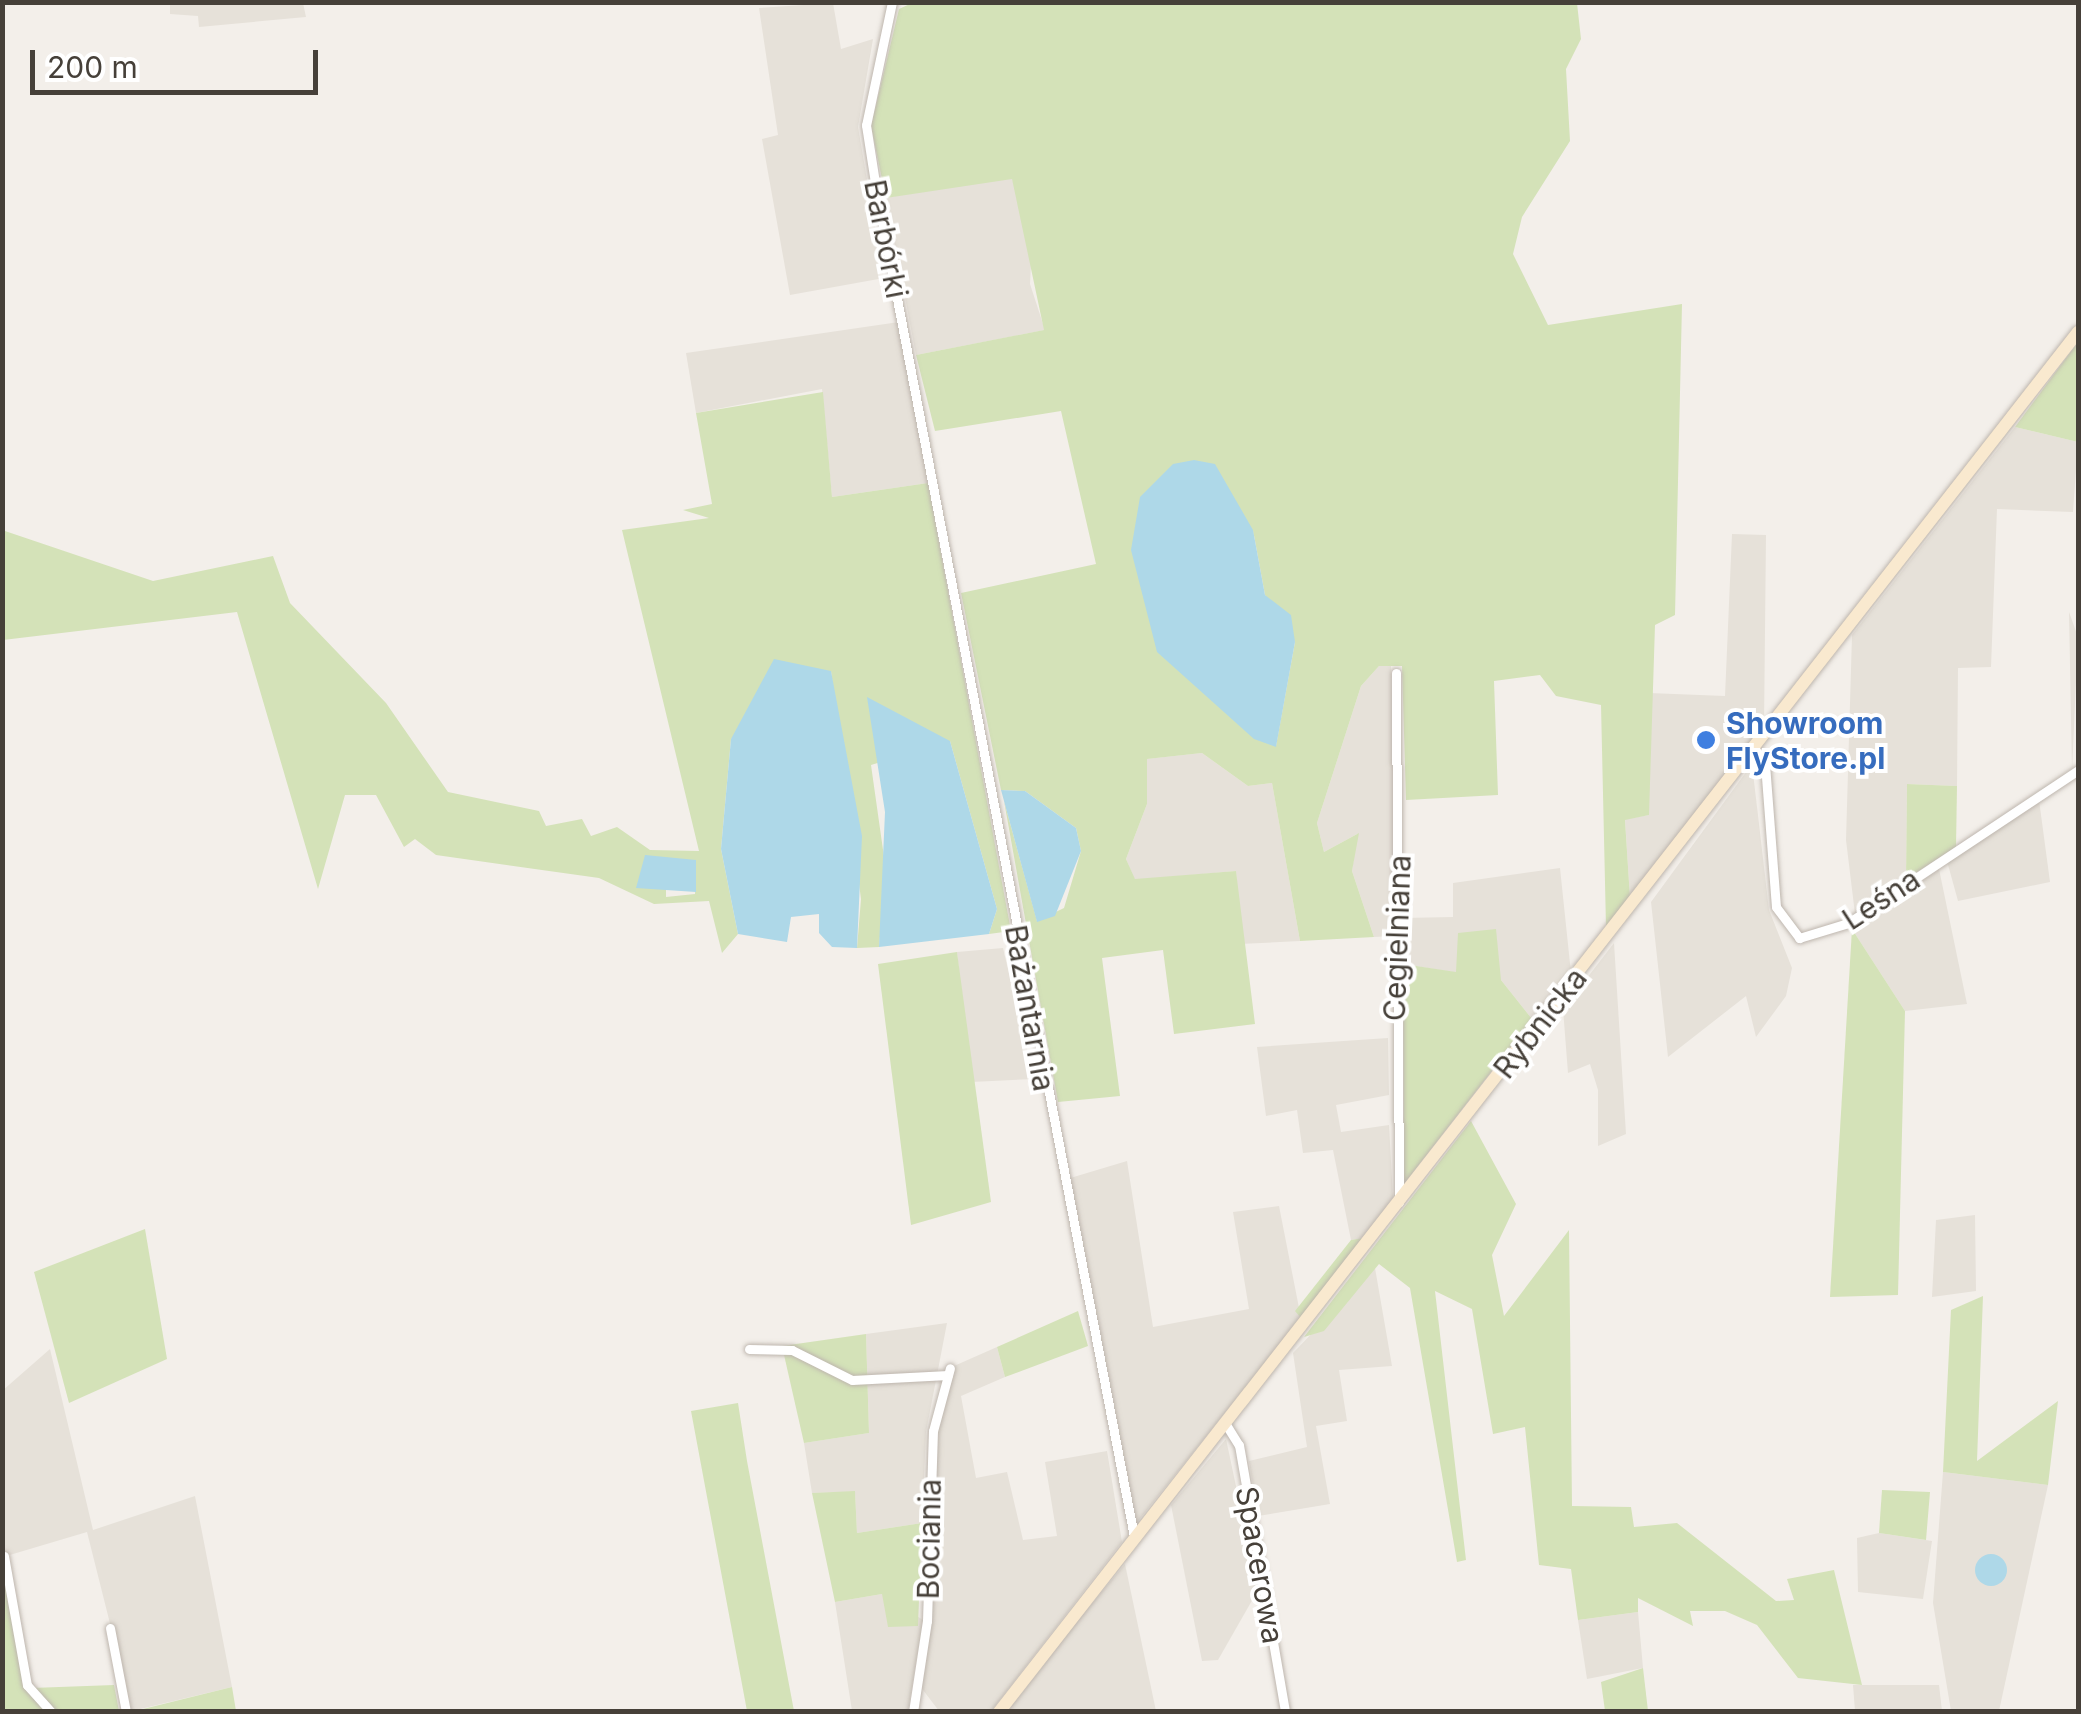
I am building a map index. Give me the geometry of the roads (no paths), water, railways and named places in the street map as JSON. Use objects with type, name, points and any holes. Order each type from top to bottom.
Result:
[{"type":"main road","name":"Rybnicka","points":[[999,1712],[2078,332]]},
{"type":"street","name":"Barbórki","points":[[892,2],[866,124],[930,476]]},
{"type":"street","name":"Bażantarnia","points":[[930,476],[1134,1538]]},
{"type":"street","name":"Cegielniana","points":[[1396,673],[1399,1202]]},
{"type":"street","name":"Leśna","points":[[1754,748],[1767,778],[1776,907],[1799,938],[1848,923],[2078,770]]},
{"type":"street","name":"Bociania","points":[[749,1350],[792,1350],[852,1380],[949,1372],[933,1431],[927,1621],[912,1712]]},
{"type":"street","name":"Spacerowa","points":[[1225,1423],[1239,1445],[1285,1712]]},
{"type":"street","points":[[4,1556],[26,1685],[51,1712]]},
{"type":"street","points":[[110,1628],[126,1712]]},
{"type":"water","points":[[1194,460],[1215,464],[1253,530],[1265,595],[1291,615],[1295,642],[1276,747],[1254,739],[1157,652],[1131,550],[1140,497],[1173,464]]},
{"type":"water","points":[[774,659],[831,671],[862,836],[857,948],[832,947],[819,933],[819,914],[791,917],[787,942],[738,934],[721,849],[731,739]]},
{"type":"water","points":[[867,697],[950,741],[997,909],[989,934],[879,947],[885,812]]},
{"type":"water","points":[[1001,790],[1025,791],[1076,828],[1081,851],[1055,916],[1037,922]]},
{"type":"water","points":[[645,855],[696,860],[696,892],[636,888]]},
{"type":"water","points":[[1991,1554],[2002,1559],[2007,1570],[2002,1581],[1991,1586],[1980,1581],[1975,1570],[1980,1559]]},
{"type":"place","name":"Showroom FlyStore.pl","points":[[1706,740]]}]
